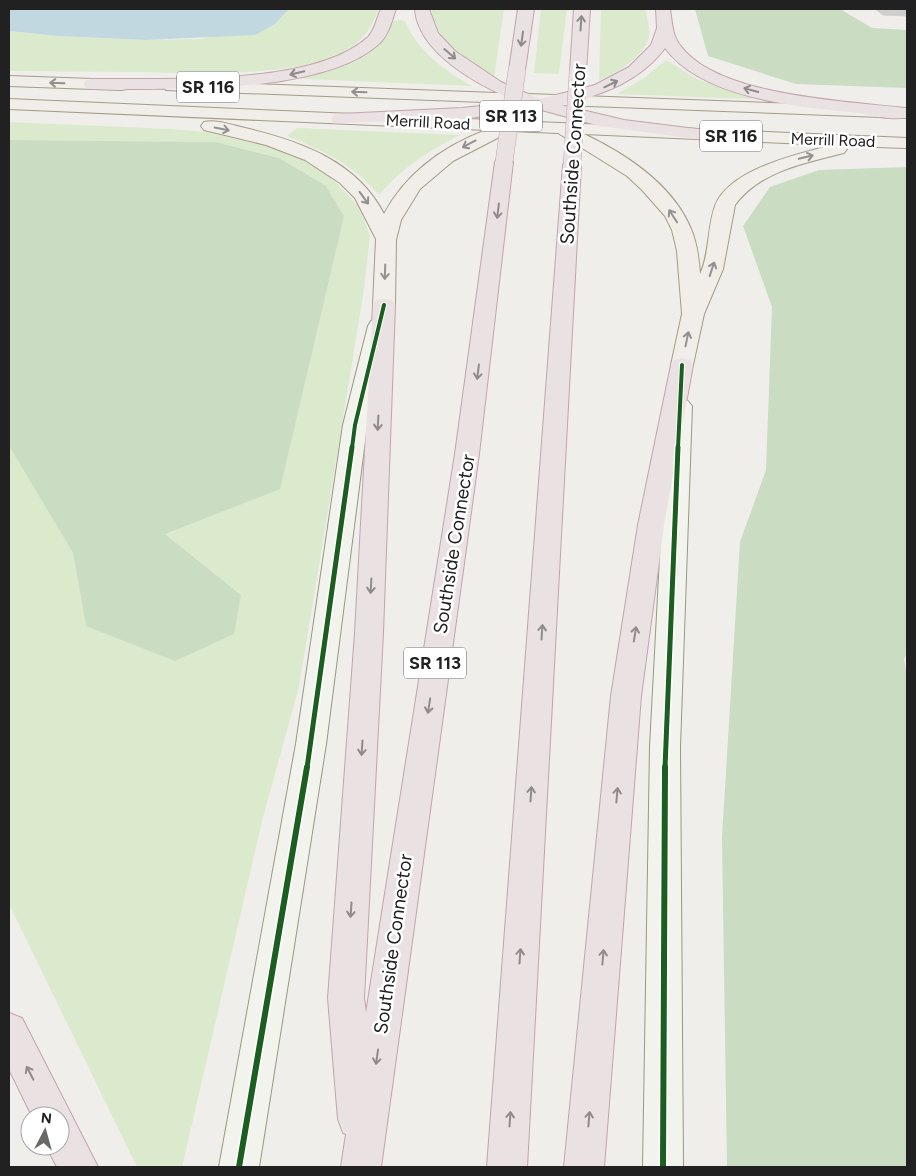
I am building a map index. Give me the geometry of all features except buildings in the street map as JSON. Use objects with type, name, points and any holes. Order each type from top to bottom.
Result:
[{"type":"highway","points":[[92,84],[259,78],[291,74],[326,66],[351,56],[375,39],[388,9]]},
{"type":"highway","name":"Southside Connector","points":[[361,1165],[467,454],[504,162],[526,9]]},
{"type":"highway","name":"Southside Connector","points":[[507,1167],[582,9]]},
{"type":"highway","points":[[663,9],[664,29],[669,41],[682,58],[710,76],[734,86],[777,96],[905,113]]},
{"type":"highway","points":[[423,11],[438,43],[452,57],[489,82],[523,98],[545,118]]},
{"type":"highway","points":[[510,118],[545,118],[565,99],[608,86],[634,70],[658,47],[664,29]]},
{"type":"highway","points":[[580,115],[621,124],[696,134]]},
{"type":"highway","points":[[361,1165],[346,998],[369,633],[384,305]]},
{"type":"highway","points":[[584,1167],[626,696],[651,526],[682,365]]},
{"type":"highway","points":[[9,1030],[47,1106]]},
{"type":"highway","points":[[70,1151],[78,1167]]},
{"type":"main road","name":"Merrill Road","points":[[9,82],[408,93],[905,113]]},
{"type":"main road","points":[[408,93],[474,102],[510,118]]},
{"type":"main road","name":"Merrill Road","points":[[9,104],[340,118],[545,118],[696,134],[907,144]]},
{"type":"main road","points":[[545,118],[737,106]]},
{"type":"main road","points":[[122,108],[269,138],[306,153],[331,166],[364,195],[386,239]]},
{"type":"main road","points":[[384,305],[386,239],[396,208],[412,186],[436,165],[458,149],[510,118]]},
{"type":"main road","points":[[545,118],[601,150],[638,176],[664,201],[681,228],[688,253],[693,314]]},
{"type":"main road","points":[[696,134],[802,128],[907,132]]},
{"type":"main road","points":[[682,365],[693,314],[713,269],[725,205],[734,193],[748,181],[766,170],[790,161],[846,148],[907,144]]},
{"type":"street","points":[[239,1167],[311,744],[355,425],[384,305]]},
{"type":"street","points":[[663,1167],[665,747],[682,365]]},
{"type":"green space","points":[[289,9],[379,9],[363,38],[359,41],[338,54],[312,63],[283,69],[219,73],[9,71],[9,31],[58,36],[146,40],[200,39],[275,24]]},
{"type":"green space","points":[[431,9],[504,9],[494,77],[464,58],[454,49],[439,31]]},
{"type":"green space","points":[[541,9],[567,9],[559,74],[534,73]]},
{"type":"green space","points":[[601,9],[646,9],[649,37],[635,58],[621,69],[599,81]]},
{"type":"green space","points":[[695,9],[840,9],[872,28],[907,30],[907,88],[796,84],[708,56]]},
{"type":"green space","points":[[393,21],[405,21],[410,32],[432,59],[451,74],[472,86],[305,79],[301,76],[354,58],[377,44]]},
{"type":"green space","points":[[666,60],[697,79],[753,99],[617,94],[644,78]]},
{"type":"green space","points":[[9,122],[206,132],[287,151],[330,176],[360,208],[370,236],[363,296],[299,687],[263,817],[182,1167],[137,1167],[9,904],[9,446],[73,553],[86,626],[241,595],[165,534],[325,185],[279,158],[216,142],[9,140]]},
{"type":"green space","points":[[297,128],[460,135],[416,161],[397,176],[379,195],[348,167],[313,147],[287,136]]},
{"type":"green space","points":[[9,140],[216,142],[279,158],[325,185],[344,216],[280,489],[165,534],[241,595],[234,634],[175,661],[86,626],[73,553],[9,446]]},
{"type":"green space","points":[[907,167],[907,653],[904,659],[907,676],[907,1167],[727,1167],[722,837],[740,542],[766,470],[772,307],[743,226],[770,187],[819,170]]},
{"type":"water","points":[[9,9],[289,9],[275,24],[255,35],[146,40],[58,36],[9,31]]},
{"type":"cycle path","points":[[239,1167],[311,744],[355,425],[384,305]]},
{"type":"cycle path","points":[[663,1167],[665,747],[682,365]]}]
